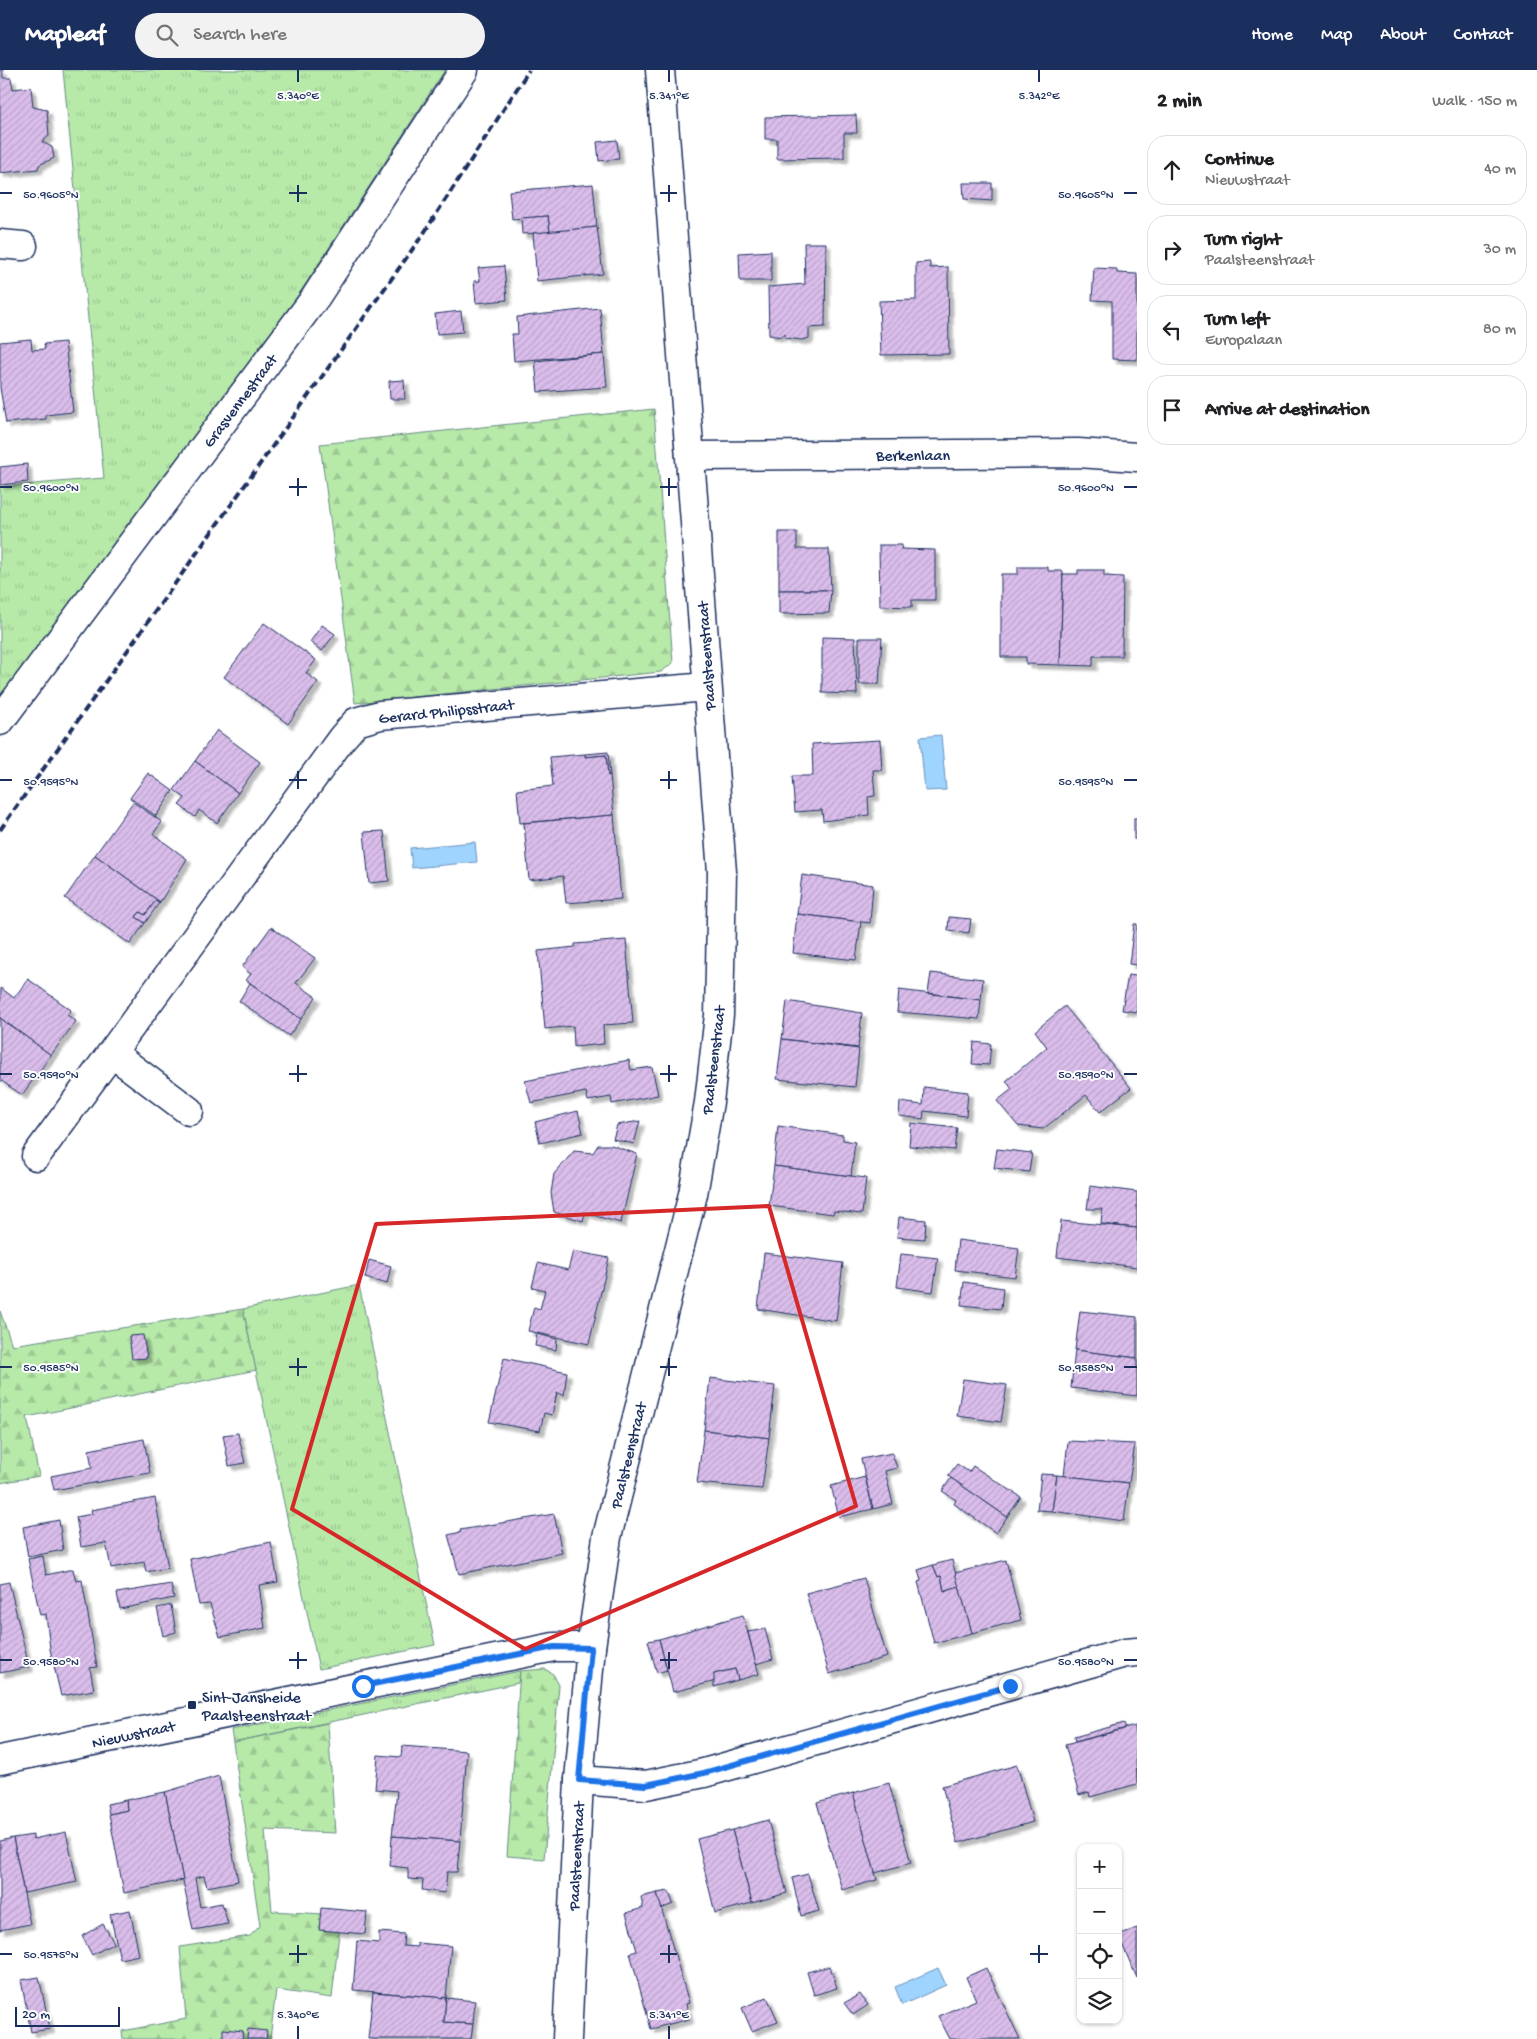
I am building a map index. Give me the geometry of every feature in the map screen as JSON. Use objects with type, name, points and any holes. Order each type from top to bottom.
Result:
[{"type":"street","name":"Grasvennestraat","points":[[0,721],[315,298],[464,70]]},
{"type":"street","name":"Paalsteenstraat","points":[[567,2039],[579,1780],[591,1648],[607,1537],[693,1194],[710,1092],[719,1016],[722,872],[660,70]]},
{"type":"street","name":"Berkenlaan","points":[[690,456],[1078,453],[1137,457]]},
{"type":"street","name":"Gerard Philipsstraat","points":[[36,1156],[342,738],[356,722],[380,715],[707,688]]},
{"type":"street","points":[[112,1053],[189,1110]]},
{"type":"street","name":"Nieuwstraat","points":[[0,1760],[554,1647],[591,1648]]},
{"type":"street","points":[[579,1780],[646,1785],[704,1773],[1115,1656],[1137,1652]]},
{"type":"highlighted area","points":[[769,1206],[856,1506],[525,1649],[292,1509],[376,1224]]},
{"type":"green space","points":[[63,70],[445,70],[260,354],[0,701],[0,487],[104,478]]},
{"type":"green space","points":[[654,409],[673,663],[661,672],[355,703],[320,444]]},
{"type":"green space","points":[[359,1285],[435,1645],[319,1669],[243,1309]]},
{"type":"green space","points":[[243,1309],[256,1370],[27,1417],[39,1476],[0,1483],[0,1311],[12,1345]]},
{"type":"green space","points":[[545,1669],[553,1674],[559,1685],[544,1859],[507,1856],[520,1671]]},
{"type":"green space","points":[[520,1671],[518,1683],[233,1742],[231,1730]]},
{"type":"green space","points":[[328,1723],[335,1833],[265,1830],[272,1911],[341,1915],[332,1998],[276,1990],[270,2039],[123,2039],[122,2031],[186,2019],[180,1947],[250,1936],[260,1926],[233,1742]]},
{"type":"water","points":[[941,735],[946,790],[925,791],[920,737]]},
{"type":"water","points":[[475,842],[477,862],[412,868],[410,848]]},
{"type":"water","points":[[938,1968],[946,1985],[902,2005],[895,1987]]},
{"type":"building","points":[[0,70],[3,70],[3,78],[11,78],[13,89],[31,87],[33,107],[47,110],[49,136],[42,142],[52,147],[54,158],[39,165],[38,169],[0,173]]},
{"type":"building","points":[[856,115],[857,133],[844,133],[844,158],[777,159],[777,139],[765,139],[765,117]]},
{"type":"building","points":[[617,140],[619,159],[599,161],[597,142]]},
{"type":"building","points":[[963,183],[992,183],[992,201],[964,199]]},
{"type":"building","points":[[593,184],[597,227],[550,232],[548,216],[512,219],[509,191]]},
{"type":"building","points":[[548,216],[550,232],[522,234],[521,218]]},
{"type":"building","points":[[597,227],[603,274],[537,281],[533,233]]},
{"type":"building","points":[[804,243],[826,243],[825,327],[809,328],[809,338],[802,340],[785,338],[785,334],[781,337],[769,335],[768,287],[805,284]]},
{"type":"building","points":[[771,251],[771,281],[740,281],[739,253]]},
{"type":"building","points":[[930,262],[930,268],[948,267],[949,354],[881,355],[879,301],[916,300],[916,263]]},
{"type":"building","points":[[504,266],[507,300],[476,303],[474,281],[480,281],[478,268]]},
{"type":"building","points":[[1094,268],[1117,269],[1117,273],[1137,274],[1137,360],[1112,359],[1112,301],[1092,300]]},
{"type":"building","points":[[600,308],[604,354],[514,361],[512,334],[518,334],[517,317]]},
{"type":"building","points":[[461,311],[463,332],[437,334],[435,314]]},
{"type":"building","points":[[31,339],[32,350],[45,349],[44,344],[65,342],[73,412],[46,415],[46,419],[6,423],[0,388],[0,342]]},
{"type":"building","points":[[604,354],[607,387],[538,392],[535,361]]},
{"type":"building","points":[[404,380],[405,399],[390,399],[389,381]]},
{"type":"building","points":[[27,464],[28,482],[0,485],[0,467]]},
{"type":"building","points":[[779,532],[797,532],[797,549],[829,549],[831,590],[779,590]]},
{"type":"building","points":[[879,545],[902,545],[901,549],[935,550],[935,600],[912,600],[912,607],[880,606]]},
{"type":"building","points":[[1018,567],[1048,567],[1048,571],[1063,571],[1060,665],[1026,664],[1026,657],[1001,657],[1001,574],[1018,574]]},
{"type":"building","points":[[1078,570],[1104,570],[1104,576],[1123,577],[1122,656],[1093,656],[1093,666],[1060,665],[1063,574],[1078,574]]},
{"type":"building","points":[[779,590],[831,590],[829,613],[779,614]]},
{"type":"building","points":[[264,623],[316,660],[306,673],[318,682],[288,724],[224,677]]},
{"type":"building","points":[[322,625],[335,634],[322,651],[310,642]]},
{"type":"building","points":[[822,637],[855,638],[857,694],[822,693]]},
{"type":"building","points":[[859,638],[882,638],[879,684],[859,684]]},
{"type":"building","points":[[217,730],[260,762],[238,793],[195,761]]},
{"type":"building","points":[[880,740],[882,770],[873,770],[875,796],[868,797],[869,815],[823,821],[822,810],[795,812],[792,776],[813,776],[812,744]]},
{"type":"building","points":[[608,752],[610,775],[608,776],[606,755],[585,757],[585,754]]},
{"type":"building","points":[[585,754],[585,757],[606,755],[614,815],[520,823],[517,790],[553,786],[550,757]]},
{"type":"building","points":[[195,761],[238,793],[217,823],[199,810],[195,817],[179,805],[185,798],[174,790]]},
{"type":"building","points":[[148,773],[173,791],[156,816],[130,798]]},
{"type":"building","points":[[133,802],[162,822],[153,834],[187,859],[160,902],[95,855]]},
{"type":"building","points":[[614,815],[621,899],[566,903],[563,876],[529,880],[524,823]]},
{"type":"building","points":[[1134,818],[1137,818],[1137,839],[1134,839]]},
{"type":"building","points":[[384,831],[389,881],[369,883],[364,832]]},
{"type":"building","points":[[95,855],[160,902],[156,900],[145,915],[140,912],[136,917],[145,923],[130,944],[65,898]]},
{"type":"building","points":[[802,875],[873,885],[870,923],[797,914]]},
{"type":"building","points":[[156,900],[159,903],[145,923],[136,917],[140,912],[145,915]]},
{"type":"building","points":[[797,914],[861,922],[856,960],[793,953]]},
{"type":"building","points":[[949,917],[971,919],[969,933],[948,930]]},
{"type":"building","points":[[1134,924],[1137,924],[1137,965],[1129,964]]},
{"type":"building","points":[[271,927],[315,958],[296,983],[316,997],[301,1019],[246,980],[251,974],[242,967]]},
{"type":"building","points":[[626,940],[633,1023],[603,1025],[604,1044],[574,1047],[573,1026],[545,1029],[538,951],[575,947],[575,944]]},
{"type":"building","points":[[931,973],[983,979],[981,1000],[928,993]]},
{"type":"building","points":[[1128,975],[1137,976],[1137,1012],[1122,1010]]},
{"type":"building","points":[[28,979],[71,1010],[67,1015],[76,1021],[51,1055],[0,1018],[1,988],[14,998]]},
{"type":"building","points":[[250,983],[301,1019],[289,1036],[239,1001]]},
{"type":"building","points":[[899,990],[981,1000],[979,1019],[897,1012]]},
{"type":"building","points":[[787,1001],[862,1013],[858,1048],[782,1039]]},
{"type":"building","points":[[1065,1006],[1131,1088],[1100,1112],[1086,1095],[1043,1129],[1018,1126],[997,1101],[1012,1089],[1006,1081],[1047,1047],[1035,1031]]},
{"type":"building","points":[[0,1018],[51,1055],[22,1095],[0,1080]]},
{"type":"building","points":[[782,1039],[859,1049],[855,1087],[777,1079]]},
{"type":"building","points":[[974,1042],[991,1044],[989,1065],[972,1064]]},
{"type":"building","points":[[629,1060],[631,1070],[652,1067],[658,1095],[612,1104],[611,1097],[588,1101],[586,1092],[531,1103],[525,1081]]},
{"type":"building","points":[[924,1087],[968,1092],[966,1116],[924,1111],[923,1119],[899,1116],[900,1102],[923,1105]]},
{"type":"building","points":[[578,1111],[583,1133],[540,1143],[535,1122]]},
{"type":"building","points":[[640,1121],[634,1144],[613,1139],[617,1125]]},
{"type":"building","points":[[911,1123],[957,1128],[954,1150],[909,1146]]},
{"type":"building","points":[[778,1126],[843,1135],[843,1140],[855,1142],[851,1176],[774,1166]]},
{"type":"building","points":[[598,1145],[611,1145],[637,1154],[621,1223],[585,1213],[583,1221],[554,1212],[551,1193],[554,1174],[574,1151],[593,1153]]},
{"type":"building","points":[[997,1149],[1032,1153],[1029,1172],[994,1168]]},
{"type":"building","points":[[774,1166],[866,1178],[862,1214],[834,1211],[833,1214],[769,1206]]},
{"type":"building","points":[[1090,1186],[1137,1192],[1137,1228],[1101,1224],[1102,1209],[1087,1209]]},
{"type":"building","points":[[899,1217],[926,1220],[925,1239],[897,1237]]},
{"type":"building","points":[[1061,1221],[1137,1228],[1137,1267],[1057,1257]]},
{"type":"building","points":[[958,1240],[1019,1248],[1015,1277],[955,1270]]},
{"type":"building","points":[[573,1251],[609,1258],[589,1344],[528,1331],[534,1307],[540,1309],[545,1290],[532,1287],[538,1263],[568,1270]]},
{"type":"building","points":[[764,1253],[843,1263],[836,1321],[758,1309]]},
{"type":"building","points":[[901,1254],[938,1258],[933,1292],[897,1287]]},
{"type":"building","points":[[369,1260],[391,1266],[387,1284],[365,1278]]},
{"type":"building","points":[[964,1282],[1003,1288],[1001,1309],[961,1305]]},
{"type":"building","points":[[1080,1311],[1137,1317],[1137,1358],[1075,1350]]},
{"type":"building","points":[[537,1334],[557,1339],[556,1350],[535,1346]]},
{"type":"building","points":[[143,1335],[147,1358],[132,1359],[129,1336]]},
{"type":"building","points":[[1075,1350],[1137,1358],[1137,1396],[1071,1388]]},
{"type":"building","points":[[504,1358],[567,1372],[564,1395],[557,1393],[552,1415],[544,1413],[540,1431],[489,1422]]},
{"type":"building","points":[[710,1378],[775,1386],[769,1438],[704,1430]]},
{"type":"building","points":[[963,1379],[1007,1385],[1001,1422],[957,1416]]},
{"type":"building","points":[[704,1430],[769,1438],[762,1489],[697,1483]]},
{"type":"building","points":[[238,1433],[245,1463],[229,1466],[223,1435]]},
{"type":"building","points":[[144,1439],[150,1473],[54,1490],[51,1476],[92,1468],[89,1450]]},
{"type":"building","points":[[1068,1441],[1135,1444],[1129,1483],[1064,1476]]},
{"type":"building","points":[[892,1453],[897,1468],[885,1471],[893,1504],[873,1509],[861,1459]]},
{"type":"building","points":[[957,1464],[969,1472],[973,1466],[1021,1497],[1007,1517],[948,1476]]},
{"type":"building","points":[[1041,1474],[1057,1475],[1052,1511],[1037,1510]]},
{"type":"building","points":[[1057,1475],[1129,1483],[1124,1521],[1052,1511]]},
{"type":"building","points":[[865,1477],[873,1509],[839,1517],[831,1486]]},
{"type":"building","points":[[951,1478],[1007,1517],[996,1533],[954,1504],[956,1500],[942,1491]]},
{"type":"building","points":[[155,1498],[168,1568],[146,1572],[144,1562],[111,1568],[106,1543],[81,1547],[76,1517],[92,1514],[91,1510]]},
{"type":"building","points":[[554,1514],[562,1553],[459,1574],[448,1535],[461,1532],[460,1530]]},
{"type":"building","points":[[59,1520],[63,1550],[28,1557],[23,1527]]},
{"type":"building","points":[[271,1542],[278,1582],[259,1585],[265,1628],[220,1637],[210,1604],[199,1605],[190,1559]]},
{"type":"building","points":[[43,1556],[46,1575],[73,1569],[76,1581],[82,1580],[97,1667],[90,1668],[94,1690],[61,1696],[50,1649],[46,1614],[40,1615],[28,1559]]},
{"type":"building","points":[[952,1560],[959,1586],[944,1591],[941,1576],[938,1577],[933,1565]]},
{"type":"building","points":[[1006,1560],[1021,1620],[972,1633],[955,1573]]},
{"type":"building","points":[[933,1565],[938,1577],[941,1576],[944,1591],[959,1586],[972,1633],[934,1643],[918,1582],[921,1581],[918,1570]]},
{"type":"building","points":[[864,1578],[887,1657],[829,1674],[806,1593]]},
{"type":"building","points":[[9,1582],[29,1667],[0,1673],[0,1584]]},
{"type":"building","points":[[171,1584],[174,1598],[120,1609],[117,1593]]},
{"type":"building","points":[[171,1605],[176,1632],[163,1636],[157,1608]]},
{"type":"building","points":[[743,1615],[759,1674],[738,1680],[735,1669],[714,1674],[716,1681],[673,1692],[659,1639]]},
{"type":"building","points":[[765,1629],[773,1659],[756,1664],[748,1632]]},
{"type":"building","points":[[659,1639],[667,1670],[657,1673],[648,1641]]},
{"type":"building","points":[[735,1669],[738,1680],[714,1687],[714,1674]]},
{"type":"building","points":[[1124,1723],[1126,1728],[1075,1742],[1074,1737]]},
{"type":"building","points":[[1135,1726],[1137,1784],[1090,1797],[1089,1792],[1079,1795],[1065,1745]]},
{"type":"building","points":[[402,1746],[467,1751],[460,1841],[392,1836],[397,1791],[375,1789],[378,1755],[401,1757]]},
{"type":"building","points":[[1017,1765],[1033,1822],[958,1843],[942,1786]]},
{"type":"building","points":[[219,1776],[238,1881],[207,1887],[204,1876],[195,1878],[200,1907],[222,1903],[228,1924],[193,1930],[165,1792]]},
{"type":"building","points":[[889,1783],[911,1863],[875,1873],[853,1793]]},
{"type":"building","points":[[165,1792],[183,1880],[124,1893],[109,1814],[127,1810],[126,1800]]},
{"type":"building","points":[[853,1793],[877,1880],[842,1890],[817,1803]]},
{"type":"building","points":[[126,1800],[127,1810],[109,1814],[107,1804]]},
{"type":"building","points":[[768,1820],[787,1893],[752,1903],[732,1830]]},
{"type":"building","points":[[732,1830],[752,1903],[715,1913],[697,1839]]},
{"type":"building","points":[[66,1832],[77,1882],[24,1893],[13,1838],[33,1835],[33,1839]]},
{"type":"building","points":[[392,1836],[460,1841],[457,1872],[447,1872],[445,1893],[422,1890],[423,1880],[408,1879],[408,1868],[390,1866]]},
{"type":"building","points":[[13,1838],[30,1924],[0,1930],[0,1841]]},
{"type":"building","points":[[808,1874],[819,1911],[801,1916],[792,1878]]},
{"type":"building","points":[[669,1891],[673,1904],[661,1909],[657,1893]]},
{"type":"building","points":[[657,1893],[689,2003],[686,2004],[689,2019],[651,2029],[630,1953],[637,1951],[626,1913],[643,1908],[641,1897]]},
{"type":"building","points":[[321,1908],[367,1912],[365,1934],[319,1930]]},
{"type":"building","points":[[130,1910],[139,1955],[120,1959],[110,1914]]},
{"type":"building","points":[[103,1924],[114,1943],[92,1955],[82,1936]]},
{"type":"building","points":[[1137,1928],[1137,1978],[1122,1944],[1122,1934]]},
{"type":"building","points":[[379,1932],[404,1934],[403,1946],[417,1947],[417,1943],[451,1946],[446,1998],[353,1990],[357,1941],[379,1943]]},
{"type":"building","points":[[830,1966],[837,1988],[814,1995],[807,1972]]},
{"type":"building","points":[[986,1968],[1020,2039],[950,2039],[938,2016],[976,2000],[966,1977]]},
{"type":"building","points":[[39,1977],[50,2029],[31,2032],[21,1980]]},
{"type":"building","points":[[373,1992],[446,1998],[444,2022],[473,2024],[471,2039],[368,2039]]},
{"type":"building","points":[[860,1994],[868,2005],[853,2015],[844,2003]]},
{"type":"building","points":[[767,1997],[778,2021],[752,2031],[742,2008]]},
{"type":"building","points":[[446,1998],[475,2001],[473,2024],[444,2022]]},
{"type":"building","points":[[223,2029],[243,2031],[242,2039],[223,2039]]},
{"type":"building","points":[[248,2029],[267,2031],[266,2039],[247,2039]]},
{"type":"railway","points":[[0,830],[424,233],[529,70]]},
{"type":"place","name":"Sint-Jansheide Paalsteenstraat","points":[[192,1705]]},
{"type":"route","points":[[363,1686],[554,1647],[591,1648],[579,1780],[646,1785],[704,1773],[1010,1686]]}]
